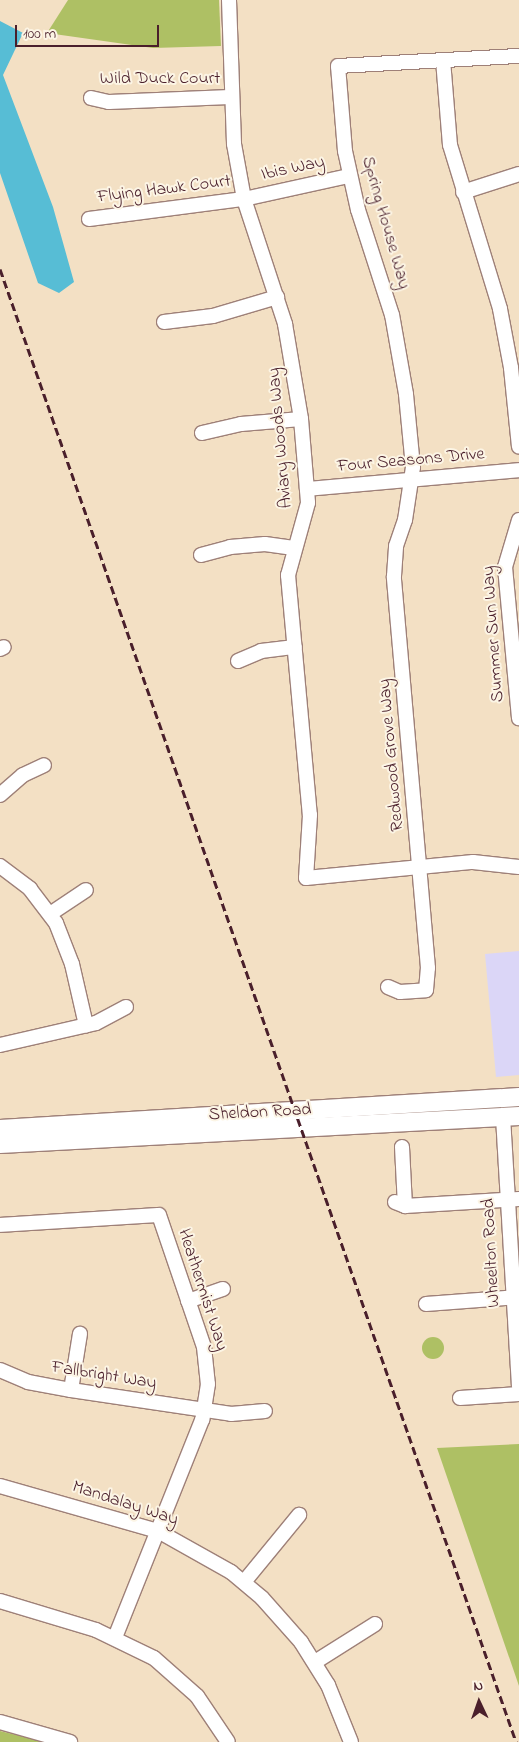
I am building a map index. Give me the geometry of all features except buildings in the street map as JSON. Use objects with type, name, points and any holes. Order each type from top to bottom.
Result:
[{"type":"main road","name":"Sheldon Road","points":[[0,1128],[519,1097]]},
{"type":"main road","points":[[467,1119],[497,1107],[519,1105]]},
{"type":"main road","name":"Sheldon Road","points":[[0,1144],[511,1117]]},
{"type":"street","name":"Aviary Woods Way","points":[[229,0],[230,97],[234,144],[244,199],[277,298],[292,354],[302,419],[307,489],[306,515],[294,548],[288,575],[310,815],[306,878],[421,867]]},
{"type":"street","name":"Spring House Way","points":[[410,480],[413,467],[400,354],[386,294],[349,176],[341,120],[338,66],[519,56]]},
{"type":"street","points":[[443,60],[450,145],[500,310],[511,368],[519,447]]},
{"type":"street","name":"Wild Duck Court","points":[[91,98],[109,102],[230,97]]},
{"type":"street","points":[[463,192],[519,174]]},
{"type":"street","name":"Ibis Way","points":[[244,199],[349,176]]},
{"type":"street","name":"Flying Hawk Court","points":[[89,219],[244,199]]},
{"type":"street","points":[[164,322],[213,316],[277,298]]},
{"type":"street","points":[[202,433],[241,424],[302,419]]},
{"type":"street","name":"Four Seasons Drive","points":[[307,489],[519,470]]},
{"type":"street","name":"Redwood Grove Way","points":[[388,986],[400,992],[426,990],[428,968],[421,867],[394,576],[394,561],[405,520],[410,480]]},
{"type":"street","name":"Summer Sun Way","points":[[519,520],[505,567],[519,718]]},
{"type":"street","points":[[200,555],[230,547],[265,544],[294,548]]},
{"type":"street","points":[[238,661],[261,651],[295,647]]},
{"type":"street","points":[[0,795],[23,776],[44,765]]},
{"type":"street","points":[[421,867],[473,862],[519,867]]},
{"type":"street","points":[[0,866],[30,889],[50,914],[66,944],[86,1025]]},
{"type":"street","points":[[50,914],[86,890]]},
{"type":"street","points":[[0,1044],[86,1025],[126,1007]]},
{"type":"street","name":"Wheelton Road","points":[[511,1117],[519,1387]]},
{"type":"street","points":[[402,1147],[400,1204],[514,1200]]},
{"type":"street","name":"Heathermist Way","points":[[0,1225],[159,1215],[206,1359],[205,1410],[115,1637]]},
{"type":"street","points":[[188,1301],[223,1289]]},
{"type":"street","points":[[426,1304],[516,1297]]},
{"type":"street","points":[[71,1390],[80,1334]]},
{"type":"street","name":"Fallbright Way","points":[[0,1370],[28,1382],[71,1390],[242,1415],[265,1411]]},
{"type":"street","points":[[460,1398],[519,1394]]},
{"type":"street","name":"Mandalay Way","points":[[0,1486],[158,1530],[212,1558],[244,1582],[278,1615],[315,1662],[338,1707],[350,1742]]},
{"type":"street","points":[[244,1582],[299,1514]]},
{"type":"street","points":[[0,1601],[63,1618],[115,1637],[173,1672],[202,1702],[228,1742]]},
{"type":"street","points":[[315,1662],[375,1624]]},
{"type":"street","points":[[0,1722],[70,1742]]},
{"type":"shaded area","points":[[519,951],[519,1075],[496,1077],[485,954]]},
{"type":"green space","points":[[68,0],[219,0],[221,46],[153,48],[47,33]]},
{"type":"green space","points":[[433,1337],[441,1340],[444,1348],[441,1356],[433,1359],[425,1356],[422,1348],[425,1340]]},
{"type":"green space","points":[[519,1444],[519,1686],[437,1448]]},
{"type":"green space","points":[[0,1731],[45,1742],[0,1742]]},
{"type":"water","points":[[0,21],[23,33],[3,75],[53,207],[74,282],[59,293],[38,283],[0,173]]},
{"type":"railway","points":[[0,269],[516,1742]]}]
